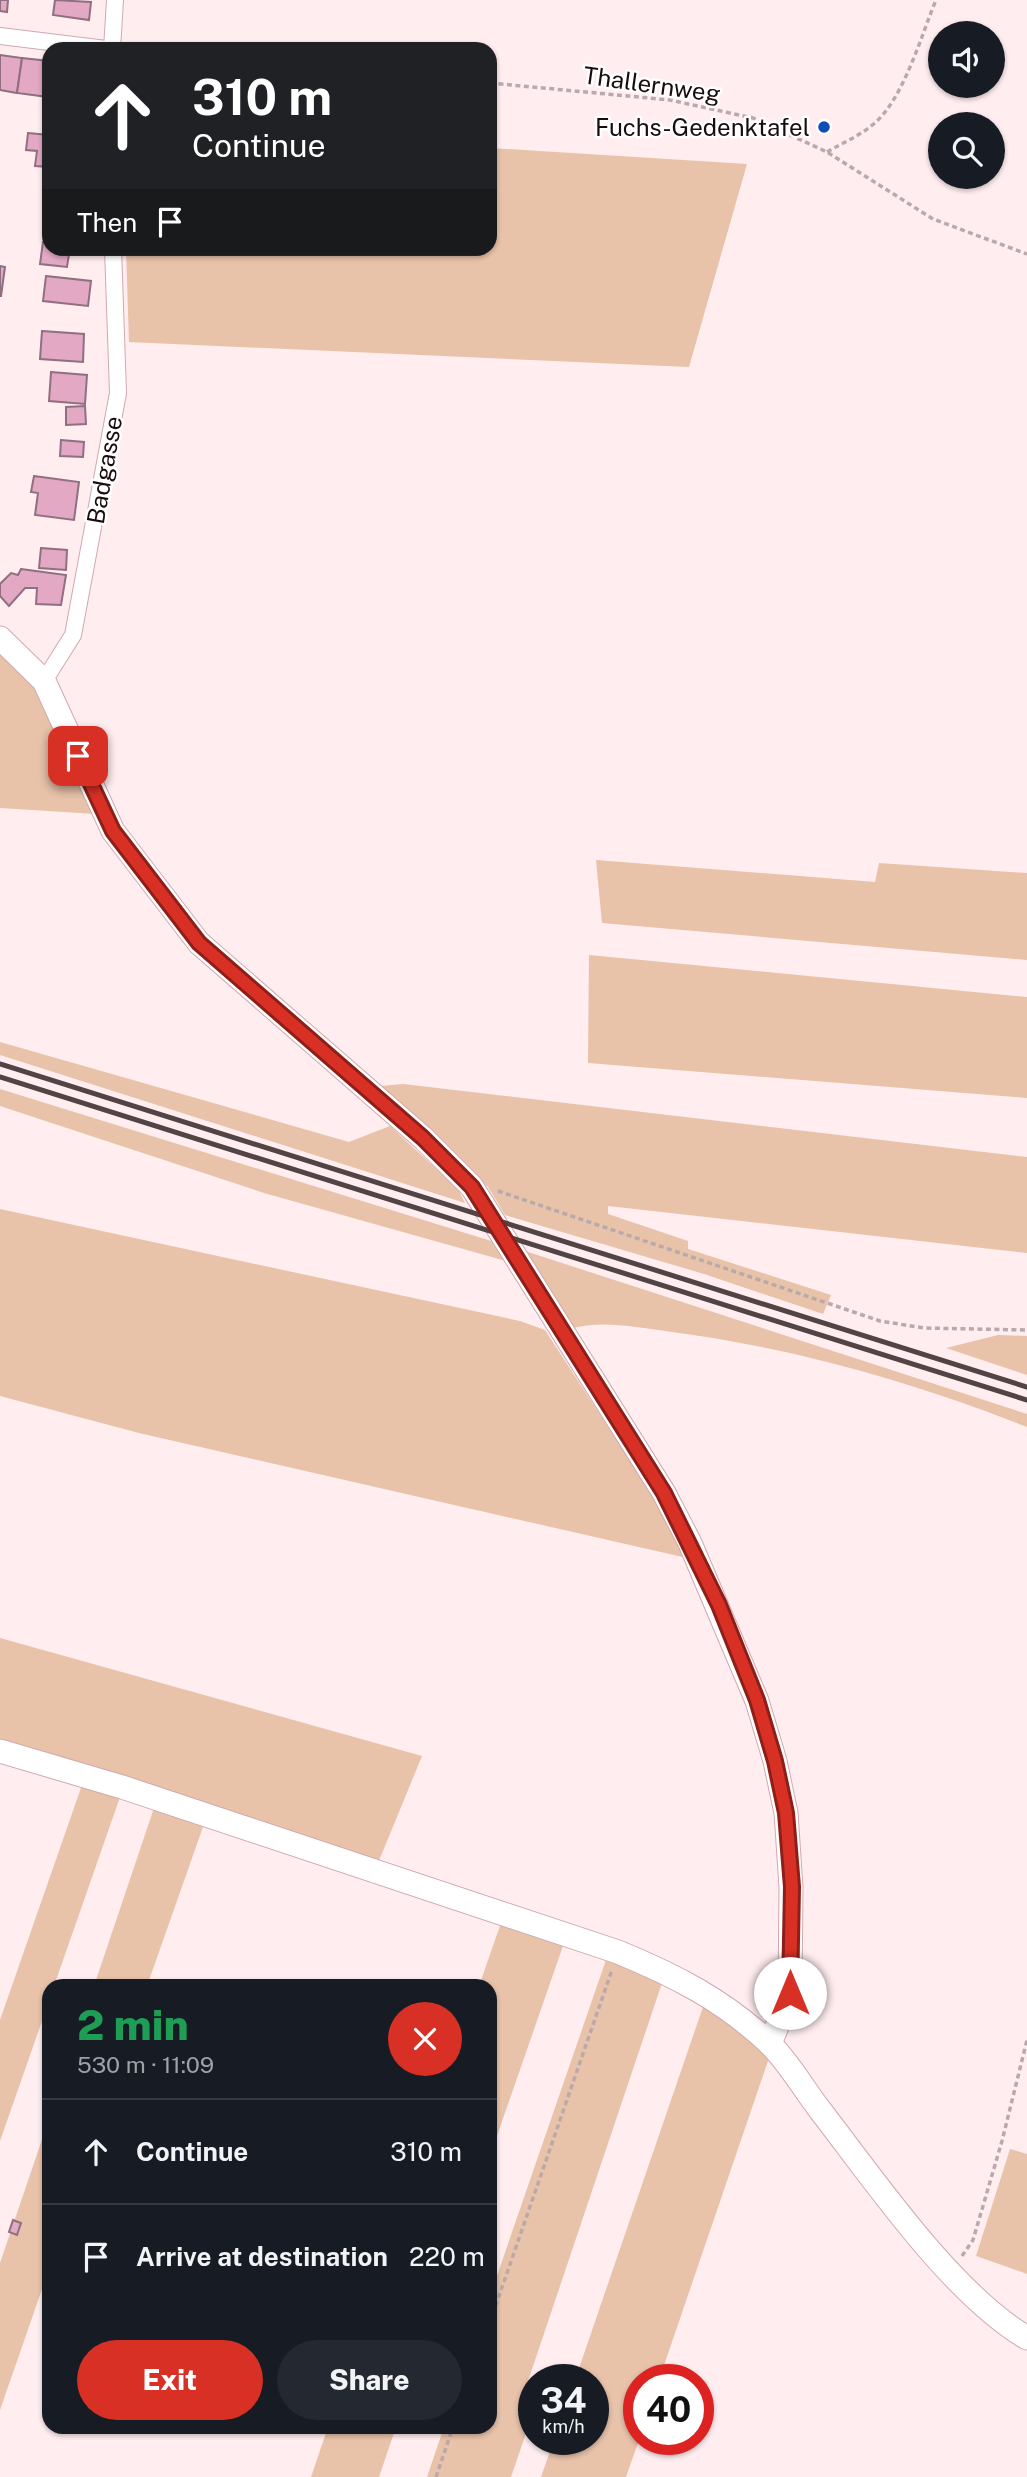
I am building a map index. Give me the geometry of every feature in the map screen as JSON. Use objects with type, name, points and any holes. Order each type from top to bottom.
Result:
[{"type":"street","points":[[112,42],[115,0]]},
{"type":"street","points":[[0,36],[49,42]]},
{"type":"street","name":"Badgasse","points":[[44,681],[73,635],[118,393],[113,256]]},
{"type":"street","points":[[0,638],[44,681],[113,831],[199,943],[423,1138],[472,1187],[664,1493],[691,1543],[757,1700],[775,1761],[786,1813],[792,1887],[790,1993],[770,2044]]},
{"type":"street","points":[[0,1751],[122,1787],[618,1952],[675,1976],[728,2007],[770,2044],[884,2194],[950,2272],[1010,2328],[1027,2338]]},
{"type":"path","points":[[827,152],[861,134],[879,119],[898,92],[936,0]]},
{"type":"path","name":"Thallernweg","points":[[497,84],[670,100],[753,118],[827,152],[933,219],[1027,254]]},
{"type":"path","points":[[472,1187],[510,1193],[880,1321],[924,1328],[1027,1330]]},
{"type":"path","points":[[497,2302],[618,1952]]},
{"type":"path","points":[[950,2272],[973,2240],[1002,2141],[1027,2040]]},
{"type":"path","points":[[436,2477],[451,2434]]},
{"type":"shaded area","points":[[497,148],[747,164],[689,367],[129,342],[126,256],[497,256]]},
{"type":"shaded area","points":[[0,654],[36,690],[96,814],[0,808]]},
{"type":"shaded area","points":[[596,860],[875,882],[879,863],[1027,873],[1027,960],[602,923]]},
{"type":"shaded area","points":[[589,955],[1027,997],[1027,1098],[588,1063]]},
{"type":"shaded area","points":[[0,1042],[349,1142],[390,1126],[458,1189],[465,1203],[0,1055]]},
{"type":"shaded area","points":[[403,1084],[1027,1157],[1027,1253],[608,1206],[608,1214],[688,1241],[688,1249],[831,1295],[823,1314],[704,1274],[505,1215],[488,1187],[380,1086]]},
{"type":"shaded area","points":[[0,1089],[501,1244],[506,1261],[264,1193],[0,1106]]},
{"type":"shaded area","points":[[0,1209],[520,1321],[545,1330],[656,1501],[687,1558],[139,1433],[0,1396]]},
{"type":"shaded area","points":[[525,1251],[1027,1414],[1027,1427],[894,1381],[758,1346],[618,1325],[570,1329]]},
{"type":"shaded area","points":[[998,1335],[1027,1336],[1027,1375],[946,1348]]},
{"type":"shaded area","points":[[0,1638],[422,1756],[378,1863],[0,1740]]},
{"type":"shaded area","points":[[82,1785],[120,1797],[56,1979],[42,1979],[42,2021],[0,2141],[0,2020]]},
{"type":"shaded area","points":[[154,1808],[204,1824],[149,1979],[96,1979]]},
{"type":"shaded area","points":[[501,1923],[564,1943],[497,2136],[497,1979],[481,1979]]},
{"type":"shaded area","points":[[607,1957],[663,1980],[534,2364],[518,2364],[519,2455],[511,2477],[427,2477],[442,2434],[497,2434],[497,2276]]},
{"type":"shaded area","points":[[704,2004],[769,2058],[664,2364],[623,2364],[623,2455],[634,2455],[626,2477],[541,2477],[549,2455],[609,2455],[609,2364],[580,2364]]},
{"type":"shaded area","points":[[42,2140],[42,2289],[0,2410],[0,2263]]},
{"type":"shaded area","points":[[1010,2149],[1027,2154],[1027,2274],[976,2256]]},
{"type":"shaded area","points":[[326,2434],[394,2434],[379,2477],[311,2477]]},
{"type":"building","points":[[0,0],[8,0],[7,12],[0,11]]},
{"type":"building","points":[[55,0],[91,2],[89,20],[53,15]]},
{"type":"building","points":[[0,55],[22,58],[17,93],[0,90]]},
{"type":"building","points":[[22,58],[42,60],[42,96],[17,93]]},
{"type":"building","points":[[28,133],[42,134],[42,166],[35,166],[37,151],[26,150]]},
{"type":"building","points":[[42,249],[42,256],[69,256],[67,267],[40,264]]},
{"type":"building","points":[[0,266],[5,267],[1,296],[0,296]]},
{"type":"building","points":[[46,276],[91,281],[88,306],[43,301]]},
{"type":"building","points":[[42,331],[84,334],[83,362],[40,359]]},
{"type":"building","points":[[51,372],[87,375],[85,404],[49,401]]},
{"type":"building","points":[[85,406],[86,424],[66,425],[66,407]]},
{"type":"building","points":[[61,440],[84,442],[83,457],[60,456]]},
{"type":"building","points":[[34,476],[79,482],[74,520],[35,515],[38,493],[31,492]]},
{"type":"building","points":[[41,548],[67,550],[66,570],[39,568]]},
{"type":"building","points":[[21,569],[66,575],[61,605],[36,604],[37,588],[25,588],[9,606],[0,596],[0,584],[11,573],[18,575]]},
{"type":"building","points":[[13,2220],[21,2223],[17,2235],[9,2232]]},
{"type":"railway","points":[[0,1064],[1027,1387]]},
{"type":"railway","points":[[0,1077],[1027,1400]]},
{"type":"place","name":"Fuchs-Gedenktafel","points":[[824,127]]},
{"type":"route","points":[[78,756],[113,831],[199,943],[423,1138],[453,1165],[472,1187],[664,1493],[691,1543],[719,1605],[757,1700],[775,1761],[786,1813],[792,1887],[790,1993]]}]
